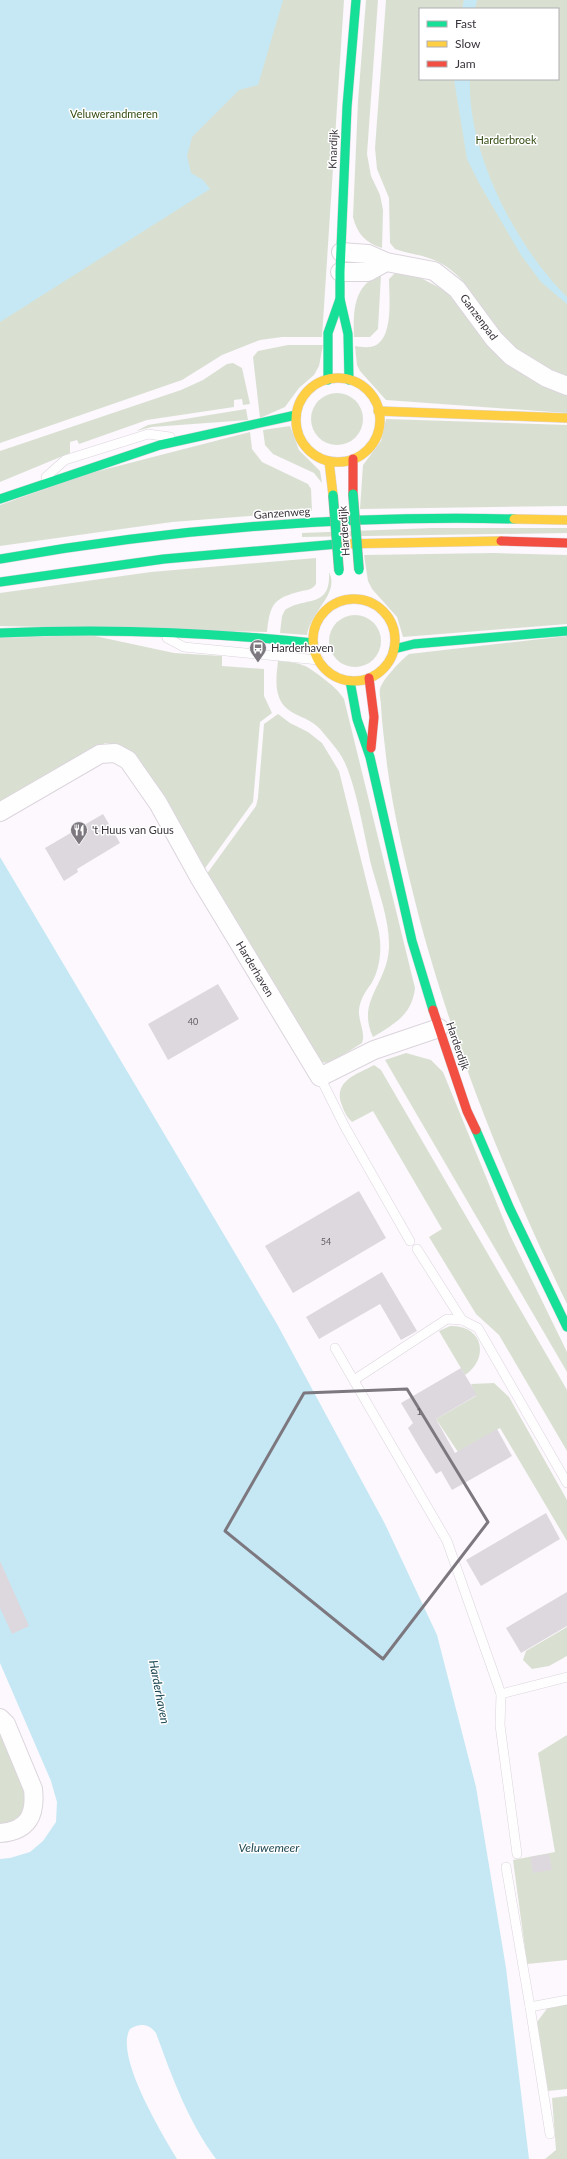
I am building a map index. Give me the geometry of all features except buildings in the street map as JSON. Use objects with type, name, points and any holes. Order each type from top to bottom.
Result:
[{"type":"main road","name":"Knardijk","points":[[349,380],[348,334],[340,299],[340,272],[347,107],[356,0]]},
{"type":"main road","name":"Knardijk","points":[[328,380],[328,333],[340,299]]},
{"type":"main road","points":[[328,380],[349,380],[368,391],[378,411],[380,420],[375,440],[369,448],[353,459],[345,461],[329,461],[319,458],[303,444],[297,430],[296,414],[300,401],[309,390],[328,380]]},
{"type":"main road","points":[[378,411],[567,418]]},
{"type":"main road","points":[[0,499],[183,439],[264,424],[296,414]]},
{"type":"main road","name":"Harderdijk","points":[[353,459],[353,494],[359,574]]},
{"type":"main road","name":"Harderdijk","points":[[329,461],[339,575]]},
{"type":"main road","name":"Ganzenweg","points":[[0,559],[44,551],[141,538],[272,525],[441,518],[567,520]]},
{"type":"main road","points":[[0,582],[154,560],[276,549],[439,541],[567,543]]},
{"type":"main road","points":[[362,596],[377,606],[388,618],[393,628],[394,649],[385,667],[369,678],[350,681],[329,672],[319,660],[313,643],[314,633],[320,618],[340,598],[351,599],[362,596]]},
{"type":"main road","points":[[0,633],[83,630],[155,631],[261,637],[313,643]]},
{"type":"main road","points":[[394,649],[421,643],[567,630]]},
{"type":"main road","name":"Harderdijk","points":[[369,678],[374,717],[370,757]]},
{"type":"main road","name":"Harderdijk","points":[[350,681],[357,719],[370,757],[412,941],[439,1028],[467,1111],[510,1209],[567,1327]]},
{"type":"street","name":"Ganzenpad","points":[[341,252],[368,254],[386,262],[434,271],[446,279],[461,293],[494,339],[512,356],[547,378],[567,386]]},
{"type":"street","points":[[340,272],[368,272],[386,262]]},
{"type":"street","name":"Harderhaven","points":[[0,812],[100,754],[115,752],[128,760],[158,803],[200,877],[320,1077]]},
{"type":"street","points":[[320,1077],[374,1050],[439,1028]]},
{"type":"street","points":[[0,1718],[6,1724],[33,1789],[34,1799],[33,1811],[28,1822],[18,1829],[0,1833]]},
{"type":"lane","points":[[38,486],[57,465],[64,460],[148,434],[183,439]]},
{"type":"lane","points":[[155,631],[184,648],[319,660]]},
{"type":"lane","name":"Harderhaven","points":[[320,1077],[345,1127],[410,1242]]},
{"type":"lane","points":[[417,1250],[462,1320]]},
{"type":"lane","points":[[354,1380],[447,1319],[462,1320],[478,1328],[567,1483]]},
{"type":"lane","points":[[335,1348],[447,1541],[501,1694],[500,1725],[517,1854]]},
{"type":"lane","points":[[501,1694],[567,1677]]},
{"type":"lane","points":[[506,1866],[550,2134]]},
{"type":"lane","points":[[530,2007],[567,2000]]},
{"type":"highlighted area","points":[[407,1389],[488,1522],[383,1659],[225,1531],[304,1393]]},
{"type":"green space","points":[[0,0],[344,0],[322,337],[282,337],[260,340],[222,355],[182,380],[0,443]]},
{"type":"green space","points":[[366,0],[378,0],[367,154],[371,176],[380,195],[383,210],[382,248],[376,246],[363,237],[357,228],[353,217],[358,101]]},
{"type":"green space","name":"Harderbroek","points":[[386,0],[567,0],[567,377],[534,361],[505,338],[489,320],[468,288],[451,270],[437,261],[395,249],[390,243],[389,198],[377,169],[375,148]]},
{"type":"green space","points":[[396,272],[417,276],[444,290],[567,394],[567,413],[386,400],[360,371],[357,365],[355,346],[374,346],[380,342],[385,335],[388,326],[390,306],[389,279]]},
{"type":"green space","points":[[381,274],[378,329],[370,337],[354,337],[355,309],[360,292],[372,279]]},
{"type":"green space","points":[[288,345],[323,345],[319,366],[314,375],[299,388],[285,407],[260,418],[253,357],[258,351]]},
{"type":"green space","points":[[233,363],[242,368],[250,404],[243,405],[242,399],[234,400],[234,407],[147,420],[79,444],[77,440],[70,442],[70,453],[0,482],[0,451],[181,390],[203,380],[227,364]]},
{"type":"green space","points":[[332,393],[342,393],[352,397],[359,404],[363,414],[363,424],[359,434],[352,441],[342,445],[332,445],[322,441],[315,434],[311,424],[311,414],[315,404],[322,397]]},
{"type":"green space","points":[[246,409],[248,420],[152,427],[136,431],[148,425]]},
{"type":"green space","points":[[386,419],[567,425],[567,506],[360,509],[363,465],[381,441]]},
{"type":"green space","points":[[290,426],[299,450],[320,471],[322,483],[314,473],[273,454],[265,445],[263,430]]},
{"type":"green space","points":[[250,432],[252,449],[262,462],[308,484],[311,489],[312,511],[172,522],[0,546],[0,505],[87,474]]},
{"type":"green space","points":[[432,528],[567,528],[567,533],[302,537],[302,533]]},
{"type":"green space","points":[[494,553],[567,555],[567,624],[403,637],[397,617],[372,589],[368,581],[364,555]]},
{"type":"green space","points":[[316,558],[316,584],[310,589],[279,599],[272,608],[267,632],[0,626],[0,593],[151,572]]},
{"type":"green space","points":[[329,572],[331,588],[314,618],[307,635],[280,633],[282,616],[285,610],[321,597],[326,592],[329,584]]},
{"type":"green space","points":[[350,615],[360,615],[370,619],[377,626],[381,636],[381,646],[377,656],[370,663],[360,667],[350,667],[340,663],[333,656],[329,646],[329,636],[333,626],[340,619]]},
{"type":"green space","points":[[90,635],[174,653],[222,656],[222,666],[264,669],[264,696],[272,713],[260,722],[253,802],[203,871],[138,757],[127,749],[119,746],[105,743],[0,804],[0,638]]},
{"type":"green space","points":[[567,636],[567,1304],[524,1211],[484,1116],[434,971],[420,921],[397,824],[387,765],[380,689],[381,685],[397,665],[409,654]]},
{"type":"green space","points":[[278,661],[307,667],[332,686],[344,699],[415,988],[410,1005],[401,1018],[373,1037],[369,1024],[368,1013],[370,1003],[387,961],[389,938],[386,918],[372,868],[354,788],[343,758],[337,749],[315,724],[290,711],[281,701],[278,694],[276,677]]},
{"type":"green space","points":[[278,714],[290,723],[308,732],[322,743],[339,771],[379,932],[380,952],[378,966],[374,978],[360,1003],[359,1014],[363,1035],[362,1043],[330,1063],[318,1062],[206,875],[256,806],[258,798],[264,724]]},
{"type":"green space","points":[[406,1053],[431,1060],[443,1072],[509,1233],[567,1352],[567,1372],[385,1060]]},
{"type":"green space","points":[[374,1065],[381,1070],[567,1390],[567,1451],[499,1335],[476,1314],[429,1237],[442,1229],[373,1111],[352,1122],[344,1111],[340,1095],[344,1083],[355,1075]]},
{"type":"green space","points":[[450,1326],[461,1327],[470,1331],[476,1337],[479,1344],[480,1352],[478,1360],[473,1368],[465,1375],[439,1331]]},
{"type":"green space","points":[[494,1383],[509,1397],[567,1500],[567,1541],[500,1428],[458,1452],[436,1419],[476,1396],[471,1384]]},
{"type":"green space","points":[[567,1627],[567,1656],[549,1666],[532,1669],[523,1660],[526,1651]]},
{"type":"green space","points":[[0,1726],[27,1791],[23,1817],[0,1829]]},
{"type":"green space","points":[[567,1735],[567,1960],[527,1964],[513,1860],[555,1852],[538,1753]]},
{"type":"green space","points":[[567,2003],[567,2089],[548,2091],[537,2022],[549,2006]]},
{"type":"green space","points":[[567,2096],[567,2159],[545,2159],[556,2150],[552,2098]]},
{"type":"water","name":"Veluwerandmeren","points":[[0,0],[283,0],[258,85],[239,90],[192,137],[187,156],[191,173],[203,180],[210,189],[0,322]]},
{"type":"water","points":[[464,0],[477,0],[475,8],[462,8]]},
{"type":"water","points":[[454,80],[470,80],[471,107],[477,137],[486,167],[498,197],[530,252],[548,276],[567,297],[567,304],[541,282],[521,255],[479,183],[467,159]]},
{"type":"water","name":"Veluwemeer","points":[[0,857],[277,1324],[385,1524],[437,1635],[476,1787],[506,1968],[529,2159],[216,2159],[189,2114],[156,2033],[150,2027],[140,2025],[130,2029],[127,2041],[128,2057],[151,2114],[177,2159],[0,2159],[0,1859],[10,1858],[30,1852],[43,1841],[56,1822],[57,1802],[51,1781],[0,1663]]},
{"type":"traffic: fast","points":[[349,380],[348,334],[340,299],[340,272],[347,107],[356,0]]},
{"type":"traffic: fast","points":[[328,380],[328,333],[340,299]]},
{"type":"traffic: fast","points":[[0,499],[160,445],[296,415]]},
{"type":"traffic: fast","points":[[353,494],[359,570]]},
{"type":"traffic: fast","points":[[333,495],[339,571]]},
{"type":"traffic: fast","points":[[0,559],[128,540],[256,526],[385,519],[514,519]]},
{"type":"traffic: fast","points":[[0,582],[164,559],[338,544]]},
{"type":"traffic: fast","points":[[0,633],[79,631],[157,632],[235,636],[313,643]]},
{"type":"traffic: fast","points":[[394,649],[414,644],[567,631]]},
{"type":"traffic: fast","points":[[350,681],[357,719],[370,757],[412,941],[433,1010]]},
{"type":"traffic: fast","points":[[476,1130],[510,1209],[567,1327]]},
{"type":"traffic: slow","points":[[338,378],[354,381],[361,385],[373,397],[377,404],[380,420],[377,436],[373,443],[361,455],[354,459],[338,462],[322,459],[315,455],[303,443],[299,436],[296,420],[299,404],[303,397],[315,385],[322,381],[338,378]]},
{"type":"traffic: slow","points":[[378,411],[567,418]]},
{"type":"traffic: slow","points":[[329,461],[333,495]]},
{"type":"traffic: slow","points":[[514,519],[567,520]]},
{"type":"traffic: slow","points":[[338,544],[501,541]]},
{"type":"traffic: slow","points":[[354,599],[370,602],[383,611],[392,624],[395,640],[392,656],[383,669],[370,678],[354,681],[338,678],[325,669],[316,656],[313,640],[316,624],[325,611],[338,602],[354,599]]},
{"type":"traffic: jam","points":[[353,459],[353,494]]},
{"type":"traffic: jam","points":[[501,541],[567,543]]},
{"type":"traffic: jam","points":[[369,678],[374,717],[371,748]]},
{"type":"traffic: jam","points":[[433,1010],[467,1111],[476,1130]]},
{"type":"place","name":"Harderhaven","points":[[258,663]]},
{"type":"place","name":"'t Huus van Guus","points":[[79,845]]}]
